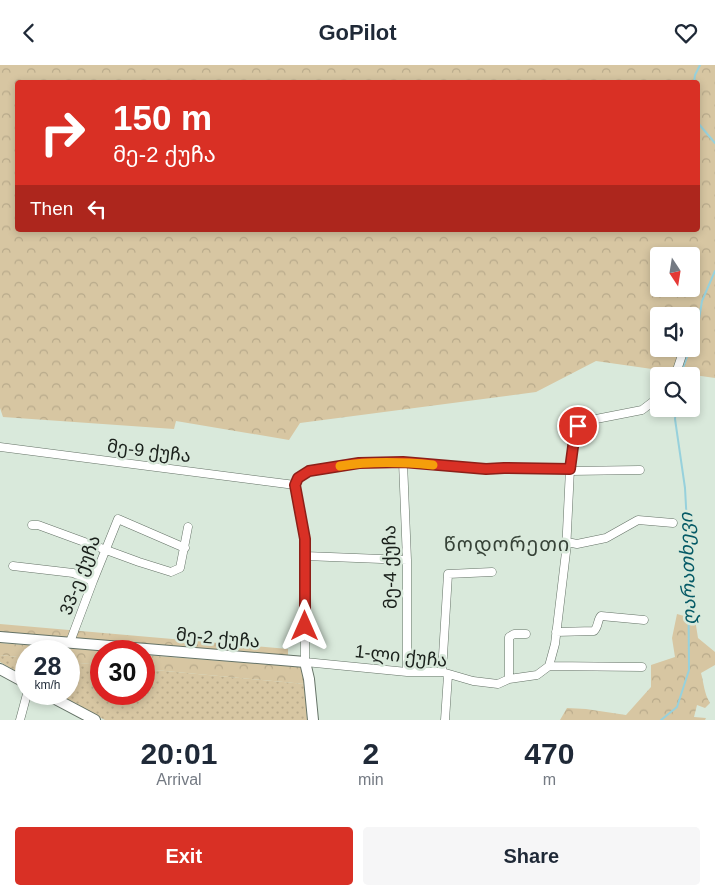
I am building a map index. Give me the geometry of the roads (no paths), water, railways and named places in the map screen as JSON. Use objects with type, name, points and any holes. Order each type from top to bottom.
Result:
[{"type":"main road","name":"მე-2 ქუჩა","points":[[0,637],[35,640]]},
{"type":"main road","name":"მე-2 ქუჩა","points":[[80,644],[305,661]]},
{"type":"main road","points":[[305,661],[309,679],[312,720]]},
{"type":"main road","points":[[0,669],[15,677]]},
{"type":"main road","points":[[67,705],[95,720]]},
{"type":"street","points":[[642,667],[549,666],[556,632],[567,542],[570,470],[575,432],[578,426],[591,420],[642,410],[650,404]]},
{"type":"street","name":"მე-9 ქუჩა","points":[[0,447],[295,485]]},
{"type":"street","points":[[305,661],[305,539],[295,485],[298,478],[309,471],[359,463],[403,462],[486,469],[640,470]]},
{"type":"street","name":"მე-4 ქუჩა","points":[[403,462],[407,560],[407,672]]},
{"type":"street","name":"33-ე ქუჩა","points":[[71,640],[118,519],[185,548]]},
{"type":"street","points":[[567,542],[577,544],[606,538],[624,526],[638,520],[673,523]]},
{"type":"street","points":[[32,525],[38,525],[171,572],[180,568],[188,527]]},
{"type":"street","points":[[305,556],[407,560]]},
{"type":"street","points":[[13,566],[73,573],[93,581]]},
{"type":"street","points":[[445,720],[448,574],[492,572]]},
{"type":"street","points":[[556,632],[594,631],[601,615],[644,620]]},
{"type":"street","points":[[509,679],[509,637],[514,634],[526,635]]},
{"type":"street","name":"1-ლი ქუჩა","points":[[305,661],[407,672],[445,673],[473,681],[498,684],[509,679],[537,675],[549,666]]},
{"type":"street","points":[[20,720],[24,705]]},
{"type":"waterway","name":"ღარათხევი","points":[[694,80],[700,65]]},
{"type":"waterway","name":"ღარათხევი","points":[[700,125],[715,143]]},
{"type":"waterway","name":"ღარათხევი","points":[[700,313],[702,301],[715,271]]},
{"type":"waterway","name":"ღარათხევი","points":[[683,367],[687,357]]},
{"type":"waterway","name":"ღარათხევი","points":[[661,720],[677,707],[689,670],[688,543],[685,488],[675,417]]},
{"type":"district","name":"წოდორეთი","points":[[507,544]]}]
